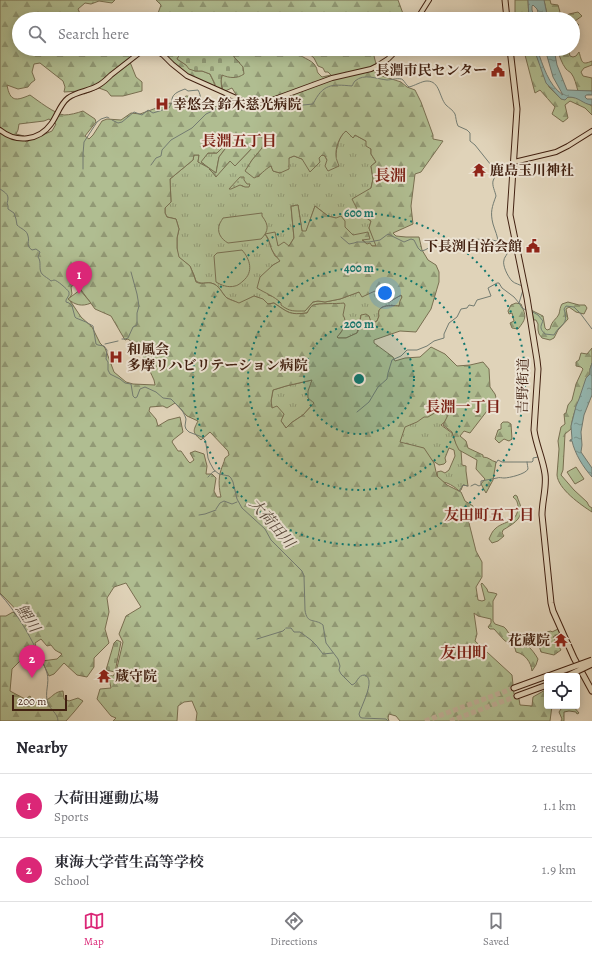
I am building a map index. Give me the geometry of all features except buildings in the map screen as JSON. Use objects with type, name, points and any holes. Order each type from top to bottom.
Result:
[{"type":"highway","points":[[505,0],[506,12]]},
{"type":"highway","name":"吉野街道","points":[[511,56],[517,109],[510,214],[529,310],[537,360],[534,430],[535,439],[545,474],[542,515],[552,606],[577,663],[592,691]]},
{"type":"highway","points":[[556,673],[592,660]]},
{"type":"highway","points":[[573,673],[592,664]]},
{"type":"highway","points":[[514,688],[544,677]]},
{"type":"highway","points":[[517,696],[544,686]]},
{"type":"main road","points":[[421,12],[429,0]]},
{"type":"main road","points":[[0,130],[7,135],[18,139],[28,139],[37,136],[50,126],[63,103],[68,98],[99,86],[136,56]]},
{"type":"main road","points":[[163,56],[187,76],[243,101],[258,103],[272,100],[332,78],[371,69],[382,64],[391,56]]},
{"type":"main road","points":[[514,162],[556,152],[592,131]]},
{"type":"green space","points":[[0,0],[115,0],[112,3],[99,1],[91,4],[85,3],[78,9],[79,12],[12,12],[12,56],[134,56],[130,62],[136,77],[142,82],[142,91],[123,96],[111,96],[107,91],[99,88],[84,94],[80,91],[64,92],[65,87],[63,81],[40,63],[34,64],[32,72],[35,80],[28,87],[18,89],[7,85],[10,95],[14,99],[30,95],[51,110],[64,115],[83,111],[95,119],[96,122],[85,136],[89,139],[102,121],[107,119],[121,120],[131,113],[140,114],[170,103],[174,105],[186,96],[198,97],[208,104],[230,110],[234,102],[239,103],[244,100],[237,96],[232,88],[223,91],[221,81],[222,75],[240,63],[234,56],[302,56],[314,64],[322,77],[331,75],[328,72],[325,72],[323,68],[318,66],[312,56],[374,56],[376,64],[373,67],[376,74],[401,82],[407,87],[415,90],[421,102],[433,135],[433,139],[443,141],[421,172],[415,174],[411,206],[413,224],[393,233],[396,236],[419,237],[422,250],[428,260],[436,265],[439,272],[439,282],[431,309],[416,332],[400,331],[374,340],[374,343],[393,357],[395,361],[405,358],[420,357],[431,347],[445,354],[457,366],[483,362],[489,369],[490,387],[495,394],[497,401],[490,407],[470,433],[464,431],[460,436],[466,441],[468,448],[483,455],[483,457],[496,462],[493,480],[486,493],[481,484],[485,479],[476,469],[477,460],[459,450],[452,432],[443,425],[448,415],[442,410],[405,427],[400,442],[424,448],[434,463],[437,476],[447,485],[461,492],[465,501],[473,506],[473,510],[468,519],[476,551],[482,562],[482,577],[476,587],[478,600],[485,600],[482,583],[488,592],[497,594],[493,601],[493,621],[495,624],[504,627],[510,635],[523,641],[533,651],[538,659],[536,665],[532,671],[529,662],[525,657],[516,652],[515,648],[504,640],[494,629],[490,629],[488,627],[491,623],[491,619],[478,616],[474,613],[477,634],[475,641],[512,675],[514,694],[519,699],[520,705],[532,706],[533,697],[544,691],[544,709],[552,709],[550,721],[400,721],[396,716],[389,714],[389,721],[196,721],[197,713],[192,701],[184,702],[178,706],[177,721],[113,721],[116,718],[111,716],[97,699],[100,689],[111,688],[108,674],[113,676],[116,672],[123,642],[119,634],[126,616],[141,607],[126,583],[114,587],[107,598],[109,612],[105,629],[109,643],[94,658],[94,667],[87,677],[77,675],[64,663],[54,674],[49,676],[42,661],[57,659],[62,654],[55,650],[51,645],[47,646],[41,639],[35,643],[39,658],[27,656],[12,669],[10,691],[25,699],[30,696],[33,701],[44,701],[56,693],[63,691],[64,699],[69,701],[78,698],[83,701],[66,721],[0,721],[0,616],[6,616],[13,612],[28,627],[31,625],[0,593]],"holes":[[[49,119],[56,124],[52,131],[26,142],[24,136],[16,134],[19,124]],[[346,131],[353,138],[355,135],[366,141],[366,146],[371,149],[371,154],[376,162],[371,166],[373,179],[371,188],[352,199],[359,213],[371,221],[369,228],[376,246],[372,246],[370,243],[367,244],[362,240],[370,239],[368,232],[353,235],[345,227],[345,221],[341,216],[336,218],[328,216],[315,206],[306,231],[302,231],[298,205],[291,206],[294,238],[289,246],[284,242],[278,246],[275,232],[265,234],[269,240],[271,248],[280,261],[273,265],[260,277],[257,288],[275,298],[281,303],[281,305],[292,311],[305,311],[313,302],[325,302],[340,299],[359,292],[362,297],[375,291],[382,300],[389,302],[401,295],[402,297],[399,306],[385,306],[380,309],[377,321],[373,323],[371,322],[369,316],[366,314],[361,315],[357,333],[346,338],[338,338],[337,337],[345,324],[343,315],[344,303],[316,304],[313,305],[307,313],[296,314],[286,311],[274,303],[268,304],[263,299],[254,296],[239,303],[227,298],[214,284],[196,282],[190,266],[179,257],[177,248],[179,229],[176,219],[167,217],[165,213],[165,208],[171,202],[170,179],[193,160],[194,155],[199,155],[198,162],[209,168],[216,177],[230,161],[235,166],[253,147],[257,137],[264,138],[262,148],[245,171],[254,178],[271,166],[273,171],[280,173],[289,169],[289,158],[294,156],[302,159],[310,172],[320,162],[319,158],[322,155],[325,156],[327,160],[325,166],[328,171],[339,166],[336,153],[337,146],[342,135]],[[224,146],[226,146],[219,157],[216,173],[201,162],[208,153],[217,153]],[[76,283],[95,309],[111,316],[125,340],[128,339],[136,346],[152,375],[155,385],[133,384],[126,382],[114,372],[105,348],[100,343],[92,327],[81,317],[69,299],[72,294],[71,287]],[[312,380],[308,391],[308,398],[314,403],[303,415],[286,428],[281,421],[284,414],[277,406],[272,408],[271,401],[273,390]],[[175,403],[187,416],[198,421],[194,431],[201,440],[210,432],[228,451],[229,455],[225,458],[219,477],[221,497],[217,497],[214,491],[216,478],[212,474],[206,474],[207,466],[204,454],[195,451],[190,453],[194,460],[190,463],[181,451],[178,451],[172,442],[183,432],[180,417],[168,420],[158,426],[156,419],[149,411],[150,407],[163,406],[167,408]]]},
{"type":"green space","points":[[156,0],[398,0],[402,12],[158,12],[161,5]]},
{"type":"green space","points":[[515,0],[528,0],[529,12],[515,12]]},
{"type":"green space","points":[[544,0],[550,0],[551,4],[558,5],[560,12],[547,12]]},
{"type":"green space","points":[[580,55],[582,62],[586,63],[592,61],[592,65],[584,68],[581,72],[583,76],[592,78],[592,91],[578,91],[574,77],[567,70],[560,56],[573,57],[580,56]]},
{"type":"green space","points":[[166,56],[179,56],[177,59],[195,71],[202,71],[210,74],[215,88],[188,75]]},
{"type":"green space","points":[[179,56],[234,56],[243,67],[244,74],[233,78],[222,75],[222,91],[215,88],[215,84],[210,74],[189,69],[177,59]]},
{"type":"green space","points":[[525,56],[537,56],[549,87],[561,99],[577,97],[592,106],[592,115],[585,108],[570,101],[565,105],[568,118],[563,122],[552,114],[555,107],[540,90],[535,93]]},
{"type":"green space","points":[[346,131],[353,138],[355,135],[366,141],[376,162],[371,166],[373,179],[371,188],[359,213],[371,221],[369,228],[377,246],[371,246],[362,239],[353,235],[336,218],[328,216],[315,206],[306,232],[302,231],[298,205],[291,207],[294,238],[289,246],[278,246],[276,240],[265,234],[275,256],[281,261],[273,265],[268,295],[275,297],[281,303],[305,311],[313,302],[325,302],[340,299],[359,292],[375,291],[382,300],[389,302],[401,295],[402,297],[399,306],[382,307],[380,309],[377,321],[373,323],[361,315],[357,333],[346,338],[338,338],[337,337],[342,331],[331,304],[319,304],[311,307],[307,313],[296,314],[286,311],[274,303],[268,304],[262,299],[254,296],[239,304],[227,298],[214,284],[200,283],[196,281],[190,266],[178,257],[177,238],[179,229],[176,219],[167,217],[165,213],[165,208],[171,202],[170,179],[193,160],[194,155],[199,155],[198,162],[204,164],[200,162],[208,153],[217,153],[224,146],[226,146],[219,157],[216,173],[209,169],[216,176],[230,161],[235,166],[253,147],[257,137],[265,138],[262,149],[252,160],[246,170],[258,177],[271,165],[273,171],[280,173],[289,158],[294,156],[302,159],[319,158],[322,155],[325,156],[327,160],[336,157],[338,142]]},
{"type":"green space","points":[[240,177],[244,177],[247,184],[250,184],[249,187],[240,185],[229,189]]},
{"type":"green space","points":[[262,213],[267,225],[267,231],[261,239],[228,243],[220,235],[219,226],[223,218]]},
{"type":"green space","points":[[242,250],[249,261],[249,274],[242,282],[232,287],[216,282],[214,256],[217,253]]},
{"type":"green space","points":[[80,290],[91,303],[79,305],[68,299]]},
{"type":"green space","points":[[568,302],[585,305],[587,308],[584,314],[576,312],[569,307],[566,309],[568,319],[558,330],[554,338],[550,340],[542,338],[539,334],[538,324],[536,320],[534,320],[531,310],[543,316],[545,328],[547,330],[550,329],[559,314],[562,304]]},
{"type":"green space","points":[[516,303],[521,304],[525,314],[523,322],[518,329],[512,328],[510,323],[514,321],[512,313],[509,314],[508,311],[511,305]]},
{"type":"green space","points":[[592,348],[590,374],[575,411],[571,429],[565,434],[563,470],[561,475],[587,502],[592,508],[592,512],[576,501],[561,486],[557,475],[559,449],[558,441],[561,427],[565,424],[564,414],[566,413],[568,405],[572,400],[576,384],[583,369],[576,366],[576,362],[579,360],[581,353],[587,354]]},
{"type":"green space","points":[[312,380],[311,383],[314,403],[303,415],[286,428],[272,408],[271,401],[273,390]]},
{"type":"green space","points":[[439,408],[449,414],[448,419],[441,425],[452,433],[461,450],[462,465],[466,466],[468,486],[463,485],[459,491],[451,485],[438,480],[437,472],[441,471],[445,473],[449,470],[455,456],[454,450],[449,448],[445,458],[446,462],[439,465],[407,443],[398,443],[404,426],[411,424]]},
{"type":"green space","points":[[503,422],[508,422],[511,424],[512,439],[509,441],[504,439],[499,443],[495,439]]},
{"type":"green space","points":[[576,467],[584,479],[575,484],[567,472]]},
{"type":"green space","points":[[515,495],[517,496],[521,506],[520,516],[515,522],[503,530],[502,533],[504,536],[498,541],[492,543],[489,539],[494,530],[513,519],[517,513],[517,503],[513,497]]},
{"type":"green space","points":[[558,629],[560,633],[553,637],[561,650],[554,655],[541,652],[537,640],[542,637],[541,636],[548,634],[547,632],[552,632]]},
{"type":"green space","points":[[117,640],[121,642],[115,672],[106,670],[114,643]]},
{"type":"green space","points":[[561,709],[576,709],[579,713],[577,714],[576,712],[569,711],[564,712],[564,721],[561,721],[562,719],[559,712]]},
{"type":"water","points":[[528,0],[544,0],[547,12],[538,12],[533,5],[533,12],[529,12]]},
{"type":"water","points":[[536,56],[540,56],[553,86],[563,95],[553,77],[547,56],[555,56],[557,65],[567,90],[592,91],[592,95],[586,95],[585,97],[587,99],[592,99],[592,105],[572,97],[568,97],[565,100],[561,99],[546,83]]},
{"type":"water","points":[[592,363],[592,395],[584,415],[581,432],[581,452],[592,468],[592,477],[580,460],[572,441],[570,440],[572,439],[571,426],[576,406],[586,378],[590,374]]},
{"type":"waterway","points":[[112,120],[118,123],[122,122],[134,112],[142,115],[148,110],[153,113],[169,108],[174,95],[185,89],[188,91],[198,90],[204,103],[219,110],[228,107],[241,110],[266,108],[288,101],[293,101],[303,105],[313,104],[320,92],[324,89],[338,85],[352,86],[355,81],[362,77],[387,80],[400,79],[403,80],[409,87],[425,81],[431,82],[437,86],[444,102],[455,114],[458,126],[470,133],[470,141],[495,170],[493,187],[496,196],[492,210],[493,224],[498,243],[505,249],[507,254],[504,258],[507,274],[512,281],[523,287]]},
{"type":"waterway","points":[[151,165],[156,158],[161,156],[162,150],[171,140],[192,128],[206,114],[217,109]]},
{"type":"waterway","points":[[83,169],[84,142],[97,122],[101,119],[107,117],[109,118]]},
{"type":"waterway","name":"大荷田川","points":[[0,189],[8,196],[8,209],[14,213],[17,225],[27,234],[29,247],[32,250],[36,249],[40,252],[38,257],[42,274],[51,281],[57,281],[69,292],[66,302],[72,306],[75,317],[93,326],[96,344],[104,346],[107,350],[106,359],[110,374],[125,383],[131,384],[133,396],[135,398],[137,397],[140,389],[145,387],[156,392],[163,398],[171,399],[182,410],[186,419],[186,429],[205,440],[210,463],[214,470],[219,474],[229,476],[231,478],[237,499],[242,508],[265,529],[271,540],[302,571],[304,576],[306,615],[309,619],[323,625],[326,643],[338,659],[341,674],[352,685],[362,675],[365,675],[368,678],[369,685],[366,698],[359,714],[360,717],[386,719],[388,721]]},
{"type":"waterway","points":[[341,237],[349,244],[380,240],[388,234],[404,242],[411,239],[414,240],[421,251],[432,246],[453,246],[457,242],[462,241],[486,239],[498,241]]},
{"type":"waterway","points":[[122,339],[128,338],[133,327],[137,325],[137,313],[139,306],[131,272]]},
{"type":"waterway","points":[[357,412],[369,402],[378,387],[387,379],[392,360],[401,356],[407,350],[417,350],[434,341],[444,338],[444,334],[449,323],[457,317],[461,309],[467,308],[469,305],[474,306],[477,300],[491,296],[488,288],[499,283],[502,288],[514,297],[522,308],[526,310]]},
{"type":"waterway","points":[[519,303],[523,290]]},
{"type":"waterway","points":[[531,311],[538,315],[543,321],[541,328],[545,334],[554,335],[564,324],[566,318],[564,309],[566,306],[574,307],[592,329]]},
{"type":"waterway","points":[[105,344],[118,341]]},
{"type":"waterway","points":[[496,463],[498,460],[502,462],[532,462],[533,458],[538,457]]},
{"type":"waterway","points":[[471,486],[475,484],[479,486],[481,485],[481,481],[521,474],[527,471],[527,462]]},
{"type":"waterway","points":[[208,477],[215,471]]},
{"type":"waterway","points":[[459,491],[463,485],[468,486]]},
{"type":"waterway","points":[[216,509],[220,503],[224,501],[232,504],[237,502]]},
{"type":"waterway","points":[[199,515],[216,510]]},
{"type":"waterway","name":"鯉川","points":[[0,594],[21,622],[44,665],[48,677],[47,699],[49,705],[57,716],[58,721]]},
{"type":"waterway","points":[[286,628],[291,628],[294,632],[300,632],[311,640],[323,654],[333,653]]},
{"type":"waterway","points":[[257,639],[283,631],[285,629]]},
{"type":"tunnel","points":[[425,721],[514,688]]},
{"type":"tunnel","points":[[450,721],[517,696]]},
{"type":"place","name":"長淵市民センター","points":[[498,70]]},
{"type":"place","name":"幸悠会 鈴木慈光病院","points":[[162,104]]},
{"type":"place","name":"鹿島玉川神社","points":[[479,170]]},
{"type":"place","name":"下長渕自治会館","points":[[533,246]]},
{"type":"place","name":"大荷田運動広場","points":[[79,294]]},
{"type":"place","name":"和風会 多摩リハビリテーション病院","points":[[116,357]]},
{"type":"place","name":"花蔵院","points":[[561,640]]},
{"type":"place","name":"蔵守院","points":[[104,676]]},
{"type":"place","name":"東海大学菅生高等学校","points":[[32,678]]},
{"type":"district","name":"長淵五丁目","points":[[239,141]]},
{"type":"district","name":"長淵","points":[[390,176]]},
{"type":"district","name":"長淵一丁目","points":[[463,407]]},
{"type":"district","name":"友田町五丁目","points":[[489,515]]},
{"type":"district","name":"友田町","points":[[464,653]]}]
